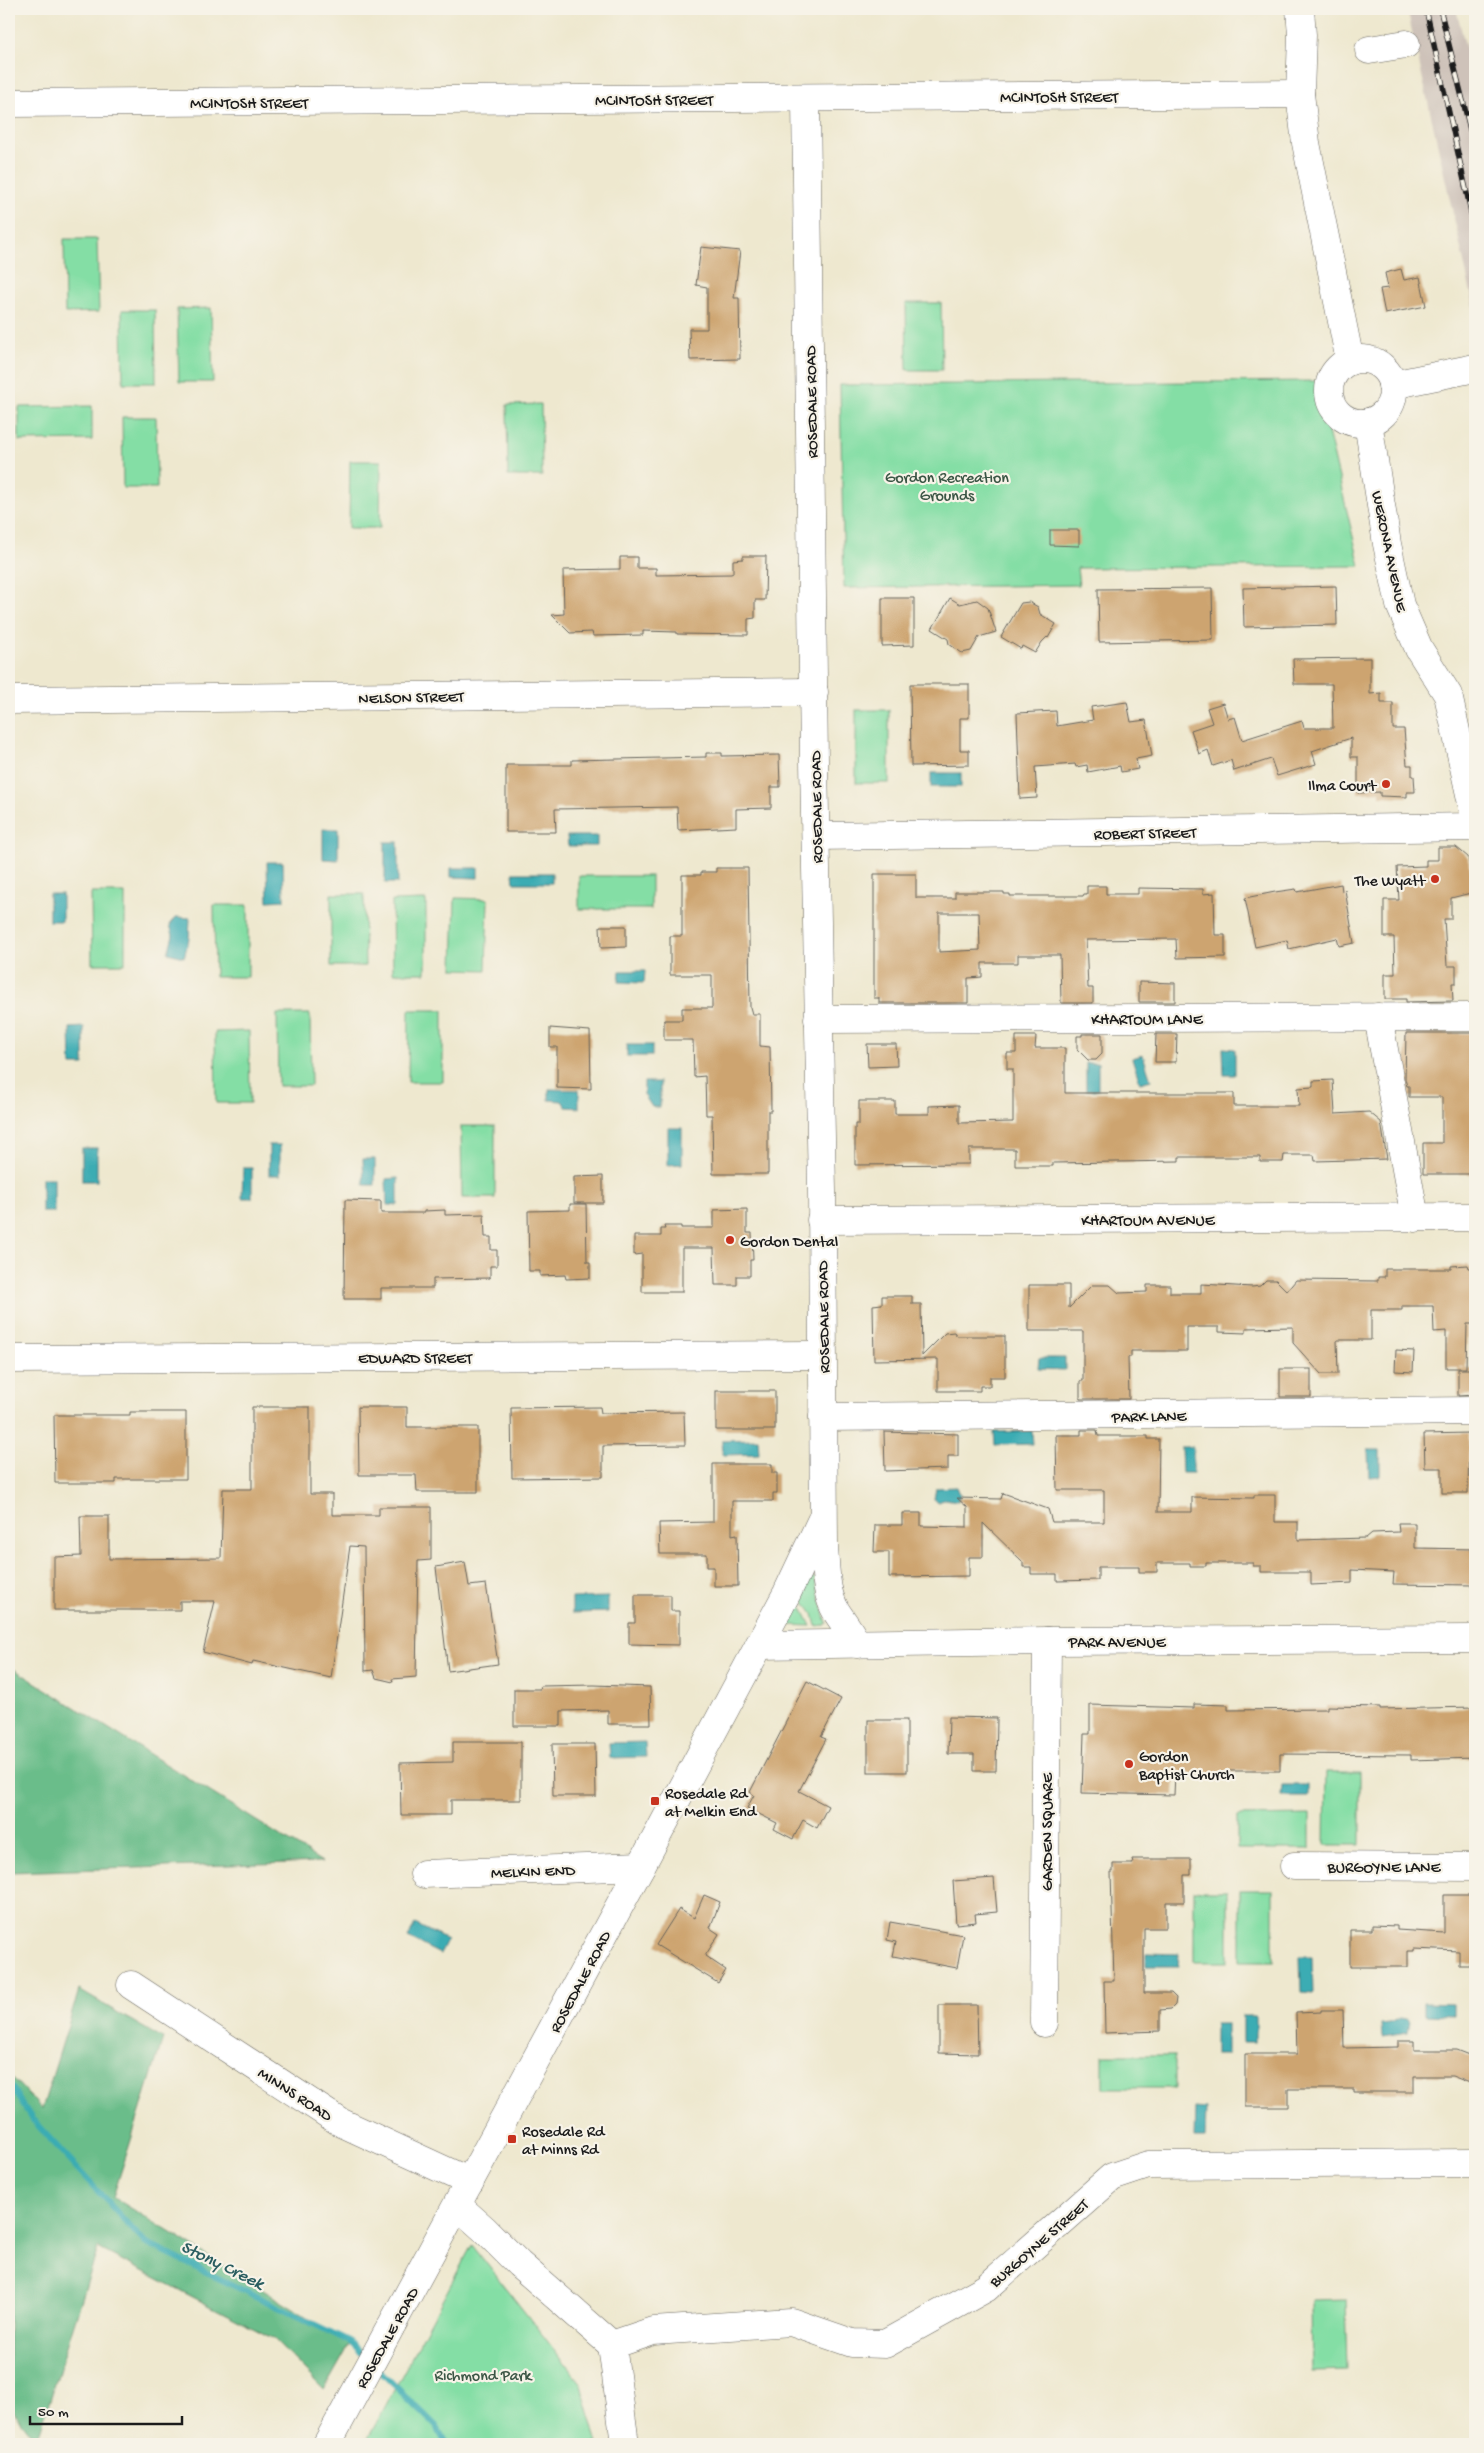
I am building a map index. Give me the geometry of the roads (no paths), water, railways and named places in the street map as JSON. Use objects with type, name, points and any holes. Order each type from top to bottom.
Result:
[{"type":"street","points":[[1300,9],[1302,35],[1300,94],[1306,143],[1350,361]]},
{"type":"street","points":[[1369,50],[1406,44]]},
{"type":"street","name":"MCINTOSH STREET","points":[[9,103],[1300,94]]},
{"type":"street","name":"ROSEDALE ROAD","points":[[806,98],[826,1579],[836,1610],[857,1644]]},
{"type":"street","points":[[1362,359],[1379,365],[1388,374],[1392,386],[1389,406],[1382,414],[1368,422],[1358,422],[1343,416],[1331,400],[1329,390],[1332,379],[1340,367],[1350,361],[1362,359]]},
{"type":"street","points":[[1392,386],[1475,368]]},
{"type":"street","name":"WERONA AVENUE","points":[[1368,422],[1387,544],[1400,605],[1419,649],[1448,696],[1475,817]]},
{"type":"street","name":"NELSON STREET","points":[[9,700],[814,692]]},
{"type":"street","name":"ROBERT STREET","points":[[816,836],[1475,827]]},
{"type":"street","points":[[1378,1017],[1415,1218]]},
{"type":"street","name":"KHARTOUM LANE","points":[[818,1019],[1475,1017]]},
{"type":"street","name":"KHARTOUM AVENUE","points":[[821,1220],[1475,1217]]},
{"type":"street","name":"EDWARD STREET","points":[[9,1359],[822,1355]]},
{"type":"street","name":"PARK LANE","points":[[823,1417],[1475,1411]]},
{"type":"street","name":"ROSEDALE ROAD","points":[[327,2444],[458,2206],[759,1646],[824,1515]]},
{"type":"street","name":"PARK AVENUE","points":[[759,1646],[1047,1641],[1475,1639]]},
{"type":"street","name":"GARDEN SQUARE","points":[[1044,2023],[1047,1641]]},
{"type":"street","name":"MELKIN END","points":[[424,1874],[641,1866]]},
{"type":"street","name":"BURGOYNE LANE","points":[[1294,1866],[1475,1867]]},
{"type":"street","name":"MINNS ROAD","points":[[131,1985],[340,2122],[470,2182]]},
{"type":"street","name":"BURGOYNE STREET","points":[[612,2345],[653,2331],[790,2322],[852,2343],[885,2344],[986,2288],[1112,2177],[1148,2165],[1475,2163]]},
{"type":"street","points":[[458,2206],[519,2264],[612,2345],[625,2444]]},
{"type":"water","points":[[931,773],[961,773],[961,787],[931,787]]},
{"type":"water","points":[[323,829],[338,829],[338,860],[323,859]]},
{"type":"water","points":[[567,836],[597,836],[597,846],[568,846]]},
{"type":"water","points":[[385,842],[398,842],[398,883],[385,883]]},
{"type":"water","points":[[267,862],[283,862],[284,900],[268,901]]},
{"type":"water","points":[[451,868],[478,868],[478,878],[451,877]]},
{"type":"water","points":[[513,873],[552,873],[552,883],[514,883]]},
{"type":"water","points":[[49,894],[62,894],[62,921],[49,921]]},
{"type":"water","points":[[176,917],[190,918],[189,939],[184,957],[168,953],[173,935],[170,925]]},
{"type":"water","points":[[620,971],[645,971],[644,983],[619,982]]},
{"type":"water","points":[[84,1027],[84,1065],[71,1065],[70,1028]]},
{"type":"water","points":[[627,1045],[652,1045],[652,1056],[627,1056]]},
{"type":"water","points":[[1223,1048],[1235,1049],[1235,1075],[1224,1075]]},
{"type":"water","points":[[1143,1055],[1151,1080],[1140,1083],[1132,1058]]},
{"type":"water","points":[[1086,1063],[1098,1063],[1098,1090],[1086,1090]]},
{"type":"water","points":[[644,1082],[660,1082],[660,1107],[652,1107],[644,1095]]},
{"type":"water","points":[[549,1089],[579,1090],[579,1108],[566,1107],[562,1101],[549,1100]]},
{"type":"water","points":[[668,1128],[682,1128],[682,1164],[668,1165]]},
{"type":"water","points":[[269,1145],[280,1145],[280,1175],[269,1175]]},
{"type":"water","points":[[82,1148],[97,1148],[97,1181],[82,1181]]},
{"type":"water","points":[[363,1159],[375,1159],[375,1185],[364,1185]]},
{"type":"water","points":[[243,1168],[252,1168],[252,1198],[242,1198]]},
{"type":"water","points":[[42,1178],[54,1178],[54,1212],[42,1212]]},
{"type":"water","points":[[398,1178],[398,1205],[387,1205],[386,1179]]},
{"type":"water","points":[[1039,1358],[1065,1358],[1065,1370],[1038,1369]]},
{"type":"water","points":[[1032,1431],[1033,1444],[995,1445],[994,1432]]},
{"type":"water","points":[[758,1439],[759,1454],[723,1455],[722,1440]]},
{"type":"water","points":[[1181,1447],[1193,1447],[1193,1473],[1182,1473]]},
{"type":"water","points":[[1368,1450],[1380,1450],[1380,1476],[1369,1477]]},
{"type":"water","points":[[957,1487],[960,1494],[958,1501],[945,1499],[939,1502],[934,1499],[936,1488]]},
{"type":"water","points":[[608,1597],[608,1612],[572,1613],[572,1598]]},
{"type":"water","points":[[645,1742],[646,1757],[610,1758],[609,1743]]},
{"type":"water","points":[[1282,1785],[1308,1785],[1308,1796],[1281,1796]]},
{"type":"water","points":[[415,1924],[447,1940],[440,1954],[408,1938]]},
{"type":"water","points":[[1146,1953],[1179,1954],[1178,1966],[1146,1966]]},
{"type":"water","points":[[1300,1957],[1312,1957],[1313,1993],[1301,1992]]},
{"type":"water","points":[[1424,2003],[1453,2004],[1453,2015],[1424,2014]]},
{"type":"water","points":[[1243,2016],[1255,2016],[1255,2042],[1243,2042]]},
{"type":"water","points":[[1399,2018],[1409,2022],[1407,2033],[1382,2037],[1381,2024],[1390,2023]]},
{"type":"water","points":[[1215,2024],[1227,2024],[1227,2055],[1215,2055]]},
{"type":"water","points":[[1195,2108],[1206,2109],[1205,2138],[1194,2138]]},
{"type":"waterway","name":"Stony Creek","points":[[9,2083],[32,2119],[145,2243],[349,2341],[366,2358]]},
{"type":"waterway","name":"Stony Creek","points":[[377,2368],[437,2427],[446,2444]]},
{"type":"railway","points":[[1426,9],[1475,230]]},
{"type":"railway","points":[[1440,9],[1475,149]]},
{"type":"place","name":"Ilma Court","points":[[1386,784]]},
{"type":"place","name":"The Wyatt","points":[[1435,879]]},
{"type":"place","name":"Gordon Dental","points":[[730,1240]]},
{"type":"place","name":"Gordon Baptist Church","points":[[1129,1764]]},
{"type":"place","name":"Rosedale Rd at Melkin End","points":[[655,1801]]},
{"type":"place","name":"Rosedale Rd at Minns Rd","points":[[512,2139]]},
{"type":"park label","name":"Gordon Recreation Grounds","points":[[947,485]]},
{"type":"park label","name":"Richmond Park","points":[[483,2374]]}]
